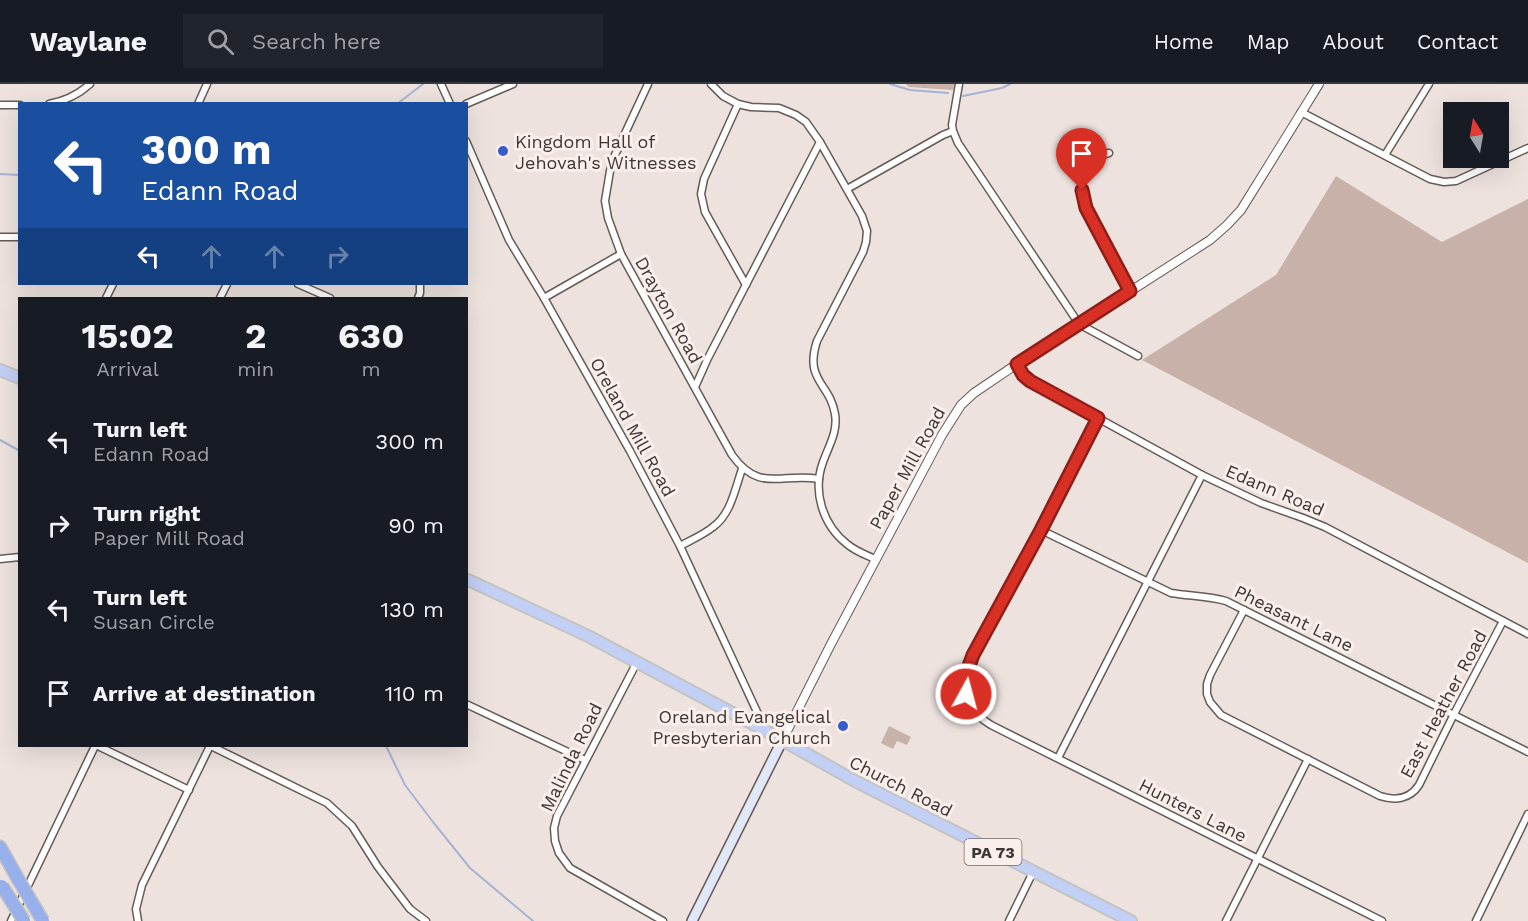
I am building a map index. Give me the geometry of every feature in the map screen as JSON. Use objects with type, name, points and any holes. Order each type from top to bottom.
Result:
[{"type":"highway","points":[[0,847],[43,921]]},
{"type":"highway","points":[[1,884],[24,921]]},
{"type":"main road","points":[[0,370],[18,377]]},
{"type":"main road","name":"Church Road","points":[[468,580],[588,636],[855,781],[1131,921]]},
{"type":"main road","name":"Paper Mill Road","points":[[692,921],[782,741]]},
{"type":"street","points":[[56,102],[72,97],[90,84]]},
{"type":"street","points":[[199,102],[207,84]]},
{"type":"street","points":[[441,84],[449,102]]},
{"type":"street","points":[[468,103],[513,84]]},
{"type":"street","name":"Drayton Road","points":[[648,84],[614,156],[607,183],[606,210],[621,254],[732,455],[742,469]]},
{"type":"street","points":[[711,84],[723,96],[738,104],[751,107],[773,107],[791,112],[806,122],[865,221],[867,231],[863,252],[817,341],[813,362],[815,373],[831,402],[835,419],[835,433],[822,464],[819,478],[821,502],[830,525],[846,544],[875,559]]},
{"type":"street","points":[[959,84],[953,117],[953,131],[958,143],[1079,324],[1138,356]]},
{"type":"street","name":"Paper Mill Road","points":[[782,741],[875,559],[942,435],[961,405],[974,393],[1017,364],[1210,240],[1227,225],[1241,210],[1319,84]]},
{"type":"street","points":[[1385,155],[1429,84]]},
{"type":"street","points":[[738,104],[704,179],[701,194],[705,212],[746,285]]},
{"type":"street","points":[[0,105],[18,105]]},
{"type":"street","points":[[1301,112],[1430,179],[1444,182],[1455,181],[1528,148]]},
{"type":"street","points":[[848,189],[953,131]]},
{"type":"street","points":[[695,387],[820,142]]},
{"type":"street","name":"Oreland Mill Road","points":[[469,153],[509,240],[630,451],[680,546],[766,731]]},
{"type":"street","points":[[1109,153],[1098,156],[1088,165],[1083,178],[1082,190],[1086,208],[1130,291]]},
{"type":"street","points":[[0,237],[18,237]]},
{"type":"street","points":[[543,298],[621,254]]},
{"type":"street","points":[[300,285],[328,297]]},
{"type":"street","name":"Edann Road","points":[[1017,364],[1023,375],[1030,381],[1202,475],[1261,503],[1325,527],[1528,634]]},
{"type":"street","name":"Hunters Lane","points":[[1098,418],[1041,530],[973,655],[966,674],[966,694],[973,709],[981,719],[991,725],[1382,921]]},
{"type":"street","points":[[680,546],[708,531],[720,520],[731,502],[742,469],[754,476],[772,480],[819,478]]},
{"type":"street","points":[[1058,758],[1202,475]]},
{"type":"street","name":"Pheasant Lane","points":[[1041,530],[1171,593],[1226,601],[1528,752]]},
{"type":"street","points":[[0,559],[18,557]]},
{"type":"street","name":"East Heather Road","points":[[1244,610],[1209,679],[1207,688],[1210,702],[1221,715],[1390,799],[1403,798],[1419,785],[1503,621]]},
{"type":"street","name":"Malinda Road","points":[[637,662],[556,816],[554,828],[559,853],[570,868],[663,921]]},
{"type":"street","points":[[468,705],[585,760]]},
{"type":"street","points":[[11,921],[96,747]]},
{"type":"street","points":[[98,747],[189,790]]},
{"type":"street","points":[[138,921],[136,909],[142,885],[210,747]]},
{"type":"street","points":[[212,747],[327,803],[352,826],[378,867],[410,909],[426,921]]},
{"type":"street","points":[[1226,921],[1308,759]]},
{"type":"street","points":[[1476,921],[1528,814]]},
{"type":"street","points":[[1009,921],[1033,872]]},
{"type":"shaded area","points":[[906,84],[954,84],[953,90],[909,87]]},
{"type":"shaded area","points":[[1336,176],[1442,242],[1528,199],[1528,563],[1142,360],[1276,275]]},
{"type":"shaded area","points":[[889,726],[911,737],[907,745],[897,741],[893,749],[881,743]]},
{"type":"waterway","points":[[400,102],[423,84]]},
{"type":"waterway","points":[[890,84],[910,90],[948,93]]},
{"type":"waterway","points":[[963,96],[1002,88],[1010,84]]},
{"type":"waterway","points":[[0,174],[18,175]]},
{"type":"waterway","points":[[0,440],[18,450]]},
{"type":"waterway","points":[[386,747],[405,785],[470,868],[533,921]]},
{"type":"place","name":"Kingdom Hall of Jehovah's Witnesses","points":[[503,151]]},
{"type":"place","name":"Oreland Evangelical Presbyterian Church","points":[[843,726]]},
{"type":"route","points":[[966,694],[966,674],[973,655],[1041,530],[1098,418],[1030,381],[1023,375],[1017,364],[1130,291],[1086,208],[1082,190]]}]
